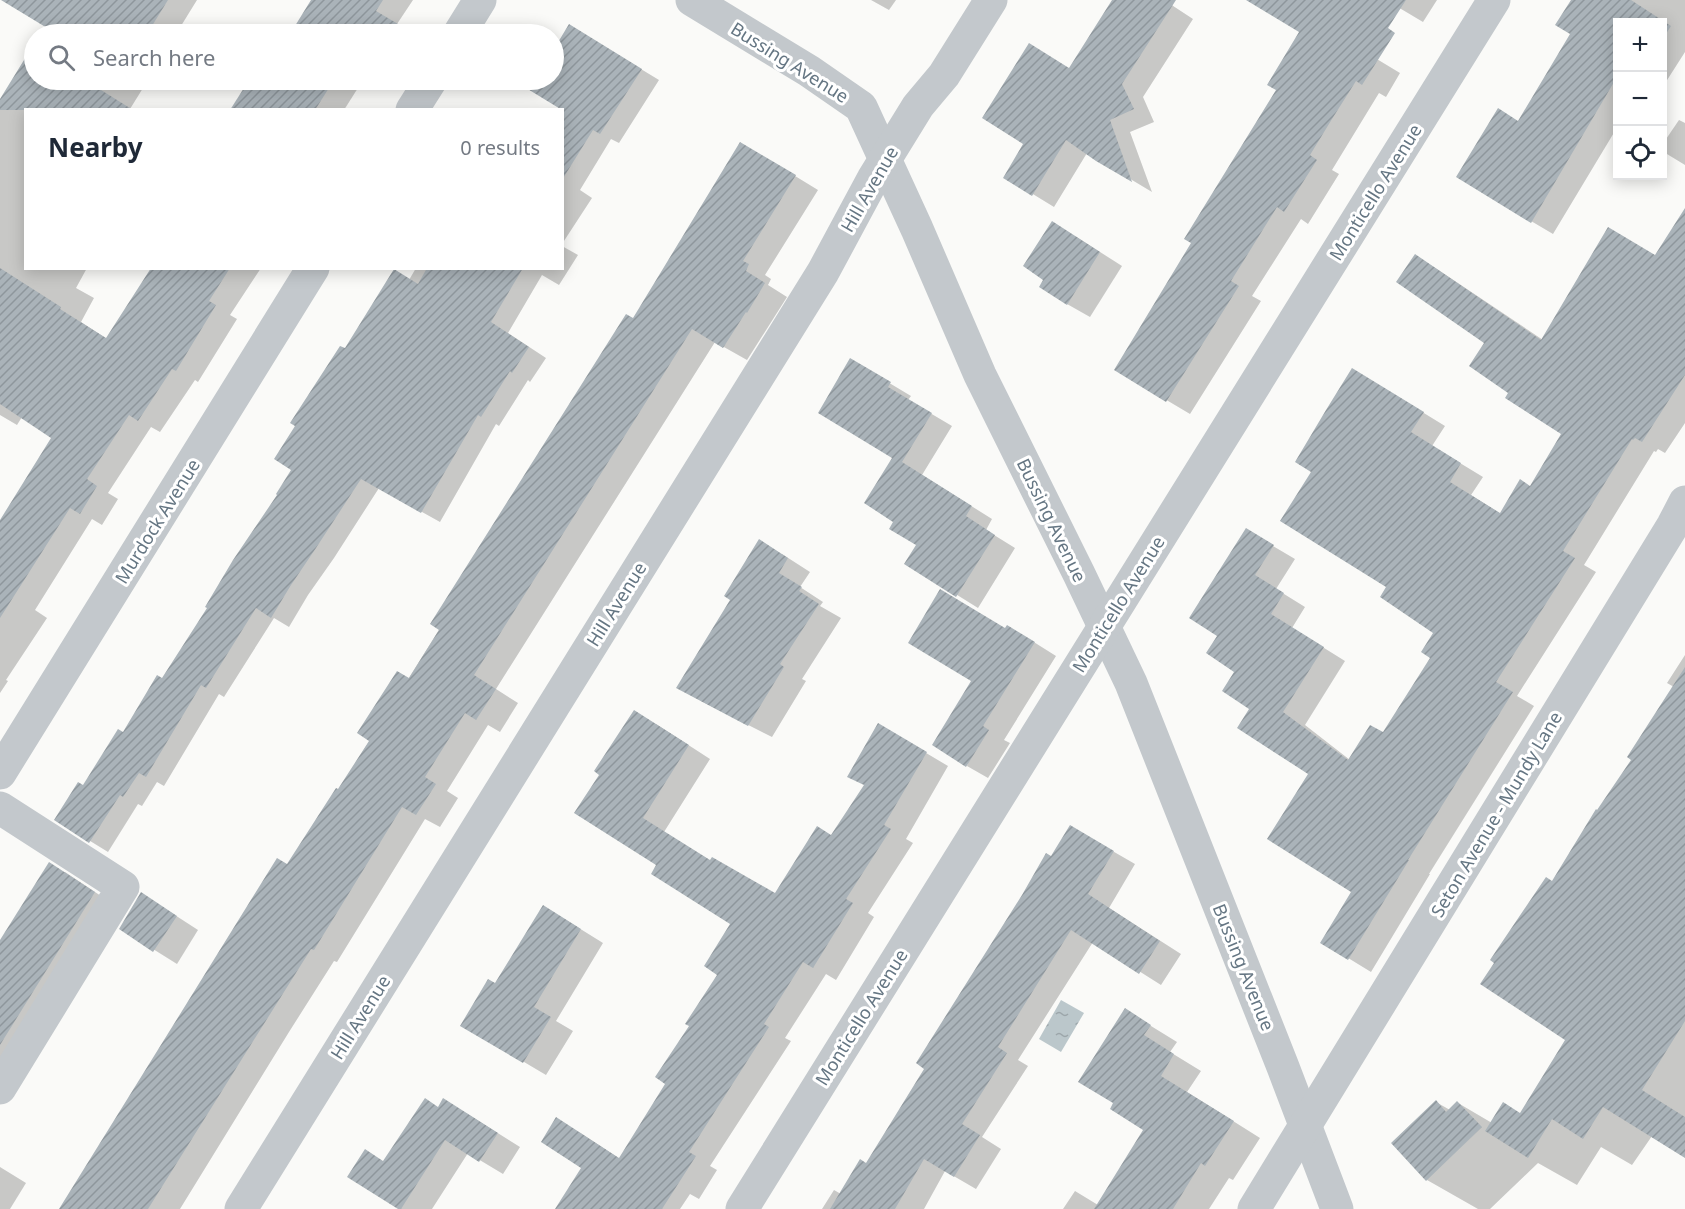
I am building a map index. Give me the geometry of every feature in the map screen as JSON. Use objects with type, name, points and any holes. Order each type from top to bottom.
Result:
[{"type":"street","points":[[465,24],[480,0]]},
{"type":"street","name":"Bussing Avenue","points":[[692,0],[809,71],[861,107],[980,375],[1131,683],[1338,1209]]},
{"type":"street","name":"Hill Avenue","points":[[241,1209],[823,272],[885,160],[918,106],[944,75],[991,0]]},
{"type":"street","name":"Monticello Avenue","points":[[742,1209],[1494,0]]},
{"type":"street","points":[[413,108],[425,90]]},
{"type":"street","name":"Murdock Avenue","points":[[0,773],[312,270]]},
{"type":"street","name":"Seton Avenue - Mundy Lane","points":[[1254,1209],[1685,502]]},
{"type":"street","points":[[0,808],[123,887],[0,1088]]},
{"type":"water","points":[[1061,1000],[1084,1013],[1061,1052],[1039,1039]]},
{"type":"building","points":[[1,0],[168,0],[153,24],[41,24]]},
{"type":"building","points":[[311,0],[383,0],[376,11],[398,24],[296,24]]},
{"type":"building","points":[[1112,0],[1176,0],[1122,84],[1134,109],[1110,120],[1132,182],[1066,140],[1032,196],[1003,178],[1023,144],[982,118],[1029,43],[1069,68]]},
{"type":"building","points":[[1246,0],[1406,0],[1388,28],[1395,33],[1362,85],[1356,81],[1332,119],[1310,155],[1317,160],[1284,212],[1277,207],[1231,281],[1239,286],[1166,402],[1114,370],[1191,243],[1184,239],[1276,90],[1267,85],[1299,32]]},
{"type":"building","points":[[1571,0],[1631,0],[1659,18],[1613,18],[1613,84],[1531,223],[1456,177],[1498,108],[1518,121],[1570,34],[1555,25]]},
{"type":"building","points":[[569,24],[642,69],[600,134],[593,130],[564,177],[564,108],[559,108],[529,90],[564,90],[564,32]]},
{"type":"building","points":[[24,60],[24,90],[101,90],[130,108],[0,110],[0,99]]},
{"type":"building","points":[[243,90],[328,90],[316,108],[231,108]]},
{"type":"building","points":[[740,142],[796,175],[743,261],[749,264],[746,271],[765,283],[747,313],[723,348],[692,329],[474,675],[496,689],[476,720],[465,713],[425,777],[436,784],[416,815],[402,807],[314,950],[311,949],[148,1209],[59,1209],[277,858],[287,864],[369,741],[357,733],[397,671],[409,678],[439,630],[430,624],[626,314],[633,318]]},
{"type":"building","points":[[1685,208],[1685,375],[1642,442],[1635,438],[1632,439],[1563,551],[1575,558],[1496,682],[1513,692],[1348,960],[1320,943],[1351,892],[1267,839],[1308,774],[1237,728],[1249,709],[1222,691],[1234,672],[1206,653],[1217,636],[1189,618],[1246,528],[1274,545],[1255,575],[1284,593],[1271,614],[1324,647],[1283,712],[1348,760],[1370,725],[1383,732],[1430,658],[1421,652],[1433,633],[1380,597],[1386,587],[1280,521],[1311,472],[1295,462],[1326,410],[1352,368],[1424,412],[1411,432],[1461,463],[1450,482],[1500,513],[1520,479],[1530,486],[1561,434],[1505,398],[1508,393],[1469,366],[1484,343],[1396,282],[1415,254],[1541,340],[1608,227],[1655,255]]},
{"type":"building","points":[[1052,221],[1100,252],[1067,305],[1039,287],[1043,280],[1023,266]]},
{"type":"building","points":[[0,268],[106,338],[150,270],[229,270],[209,301],[216,305],[176,371],[172,369],[138,421],[129,415],[87,479],[97,486],[80,514],[70,508],[0,618],[0,520],[51,438],[0,404]]},
{"type":"building","points":[[393,270],[418,284],[426,270],[522,270],[491,322],[529,347],[512,373],[510,371],[481,417],[478,415],[421,513],[361,479],[271,618],[256,608],[206,688],[201,685],[146,777],[139,773],[123,797],[120,795],[89,843],[54,820],[78,782],[83,785],[118,729],[123,732],[157,675],[162,678],[207,608],[205,607],[233,560],[277,495],[291,470],[274,459],[295,426],[290,423],[340,346],[345,348]]},
{"type":"building","points":[[850,358],[891,382],[888,387],[932,413],[902,462],[972,506],[966,516],[995,535],[956,597],[904,564],[916,545],[889,529],[893,522],[864,503],[892,458],[818,413]]},
{"type":"building","points":[[759,539],[788,558],[779,573],[802,587],[799,591],[819,604],[780,664],[784,667],[748,726],[676,688],[730,600],[724,596]]},
{"type":"building","points":[[940,589],[1005,628],[1007,625],[1035,642],[983,726],[989,730],[966,767],[932,745],[971,681],[908,643]]},
{"type":"building","points":[[1685,667],[1685,1021],[1642,1090],[1685,1117],[1685,1158],[1603,1107],[1583,1139],[1552,1119],[1528,1158],[1485,1131],[1503,1102],[1520,1113],[1565,1040],[1480,984],[1494,963],[1490,960],[1498,948],[1546,877],[1552,881],[1596,809],[1631,760],[1627,757]]},
{"type":"building","points":[[634,710],[689,745],[643,818],[710,860],[712,857],[775,893],[817,826],[831,835],[864,785],[847,777],[878,723],[927,752],[884,825],[891,829],[846,899],[853,903],[813,968],[803,962],[764,1024],[769,1027],[689,1152],[696,1156],[662,1209],[555,1209],[581,1168],[541,1142],[556,1117],[619,1158],[665,1084],[655,1077],[689,1026],[685,1024],[717,975],[704,966],[730,924],[651,874],[656,865],[574,813],[599,775],[594,771]]},
{"type":"building","points":[[1070,825],[1114,851],[1088,894],[1160,941],[1139,974],[1071,930],[998,1047],[1007,1053],[962,1124],[980,1135],[954,1177],[924,1159],[895,1209],[830,1209],[860,1159],[866,1163],[924,1069],[916,1063],[1046,853],[1051,856]]},
{"type":"building","points":[[49,862],[95,892],[0,1045],[0,940]]},
{"type":"building","points":[[141,892],[177,916],[153,952],[119,929]]},
{"type":"building","points":[[543,905],[581,929],[534,1007],[551,1017],[523,1063],[460,1026],[488,979],[495,983]]},
{"type":"building","points":[[1125,1008],[1151,1025],[1144,1035],[1174,1054],[1161,1076],[1234,1121],[1205,1166],[1201,1163],[1173,1209],[1094,1209],[1143,1130],[1110,1109],[1113,1103],[1078,1082]]},
{"type":"building","points":[[425,1098],[438,1107],[443,1098],[498,1133],[479,1162],[445,1140],[401,1209],[398,1209],[347,1177],[365,1149],[383,1161]]},
{"type":"building","points":[[1436,1100],[1446,1112],[1457,1101],[1482,1127],[1426,1181],[1391,1143]]}]
